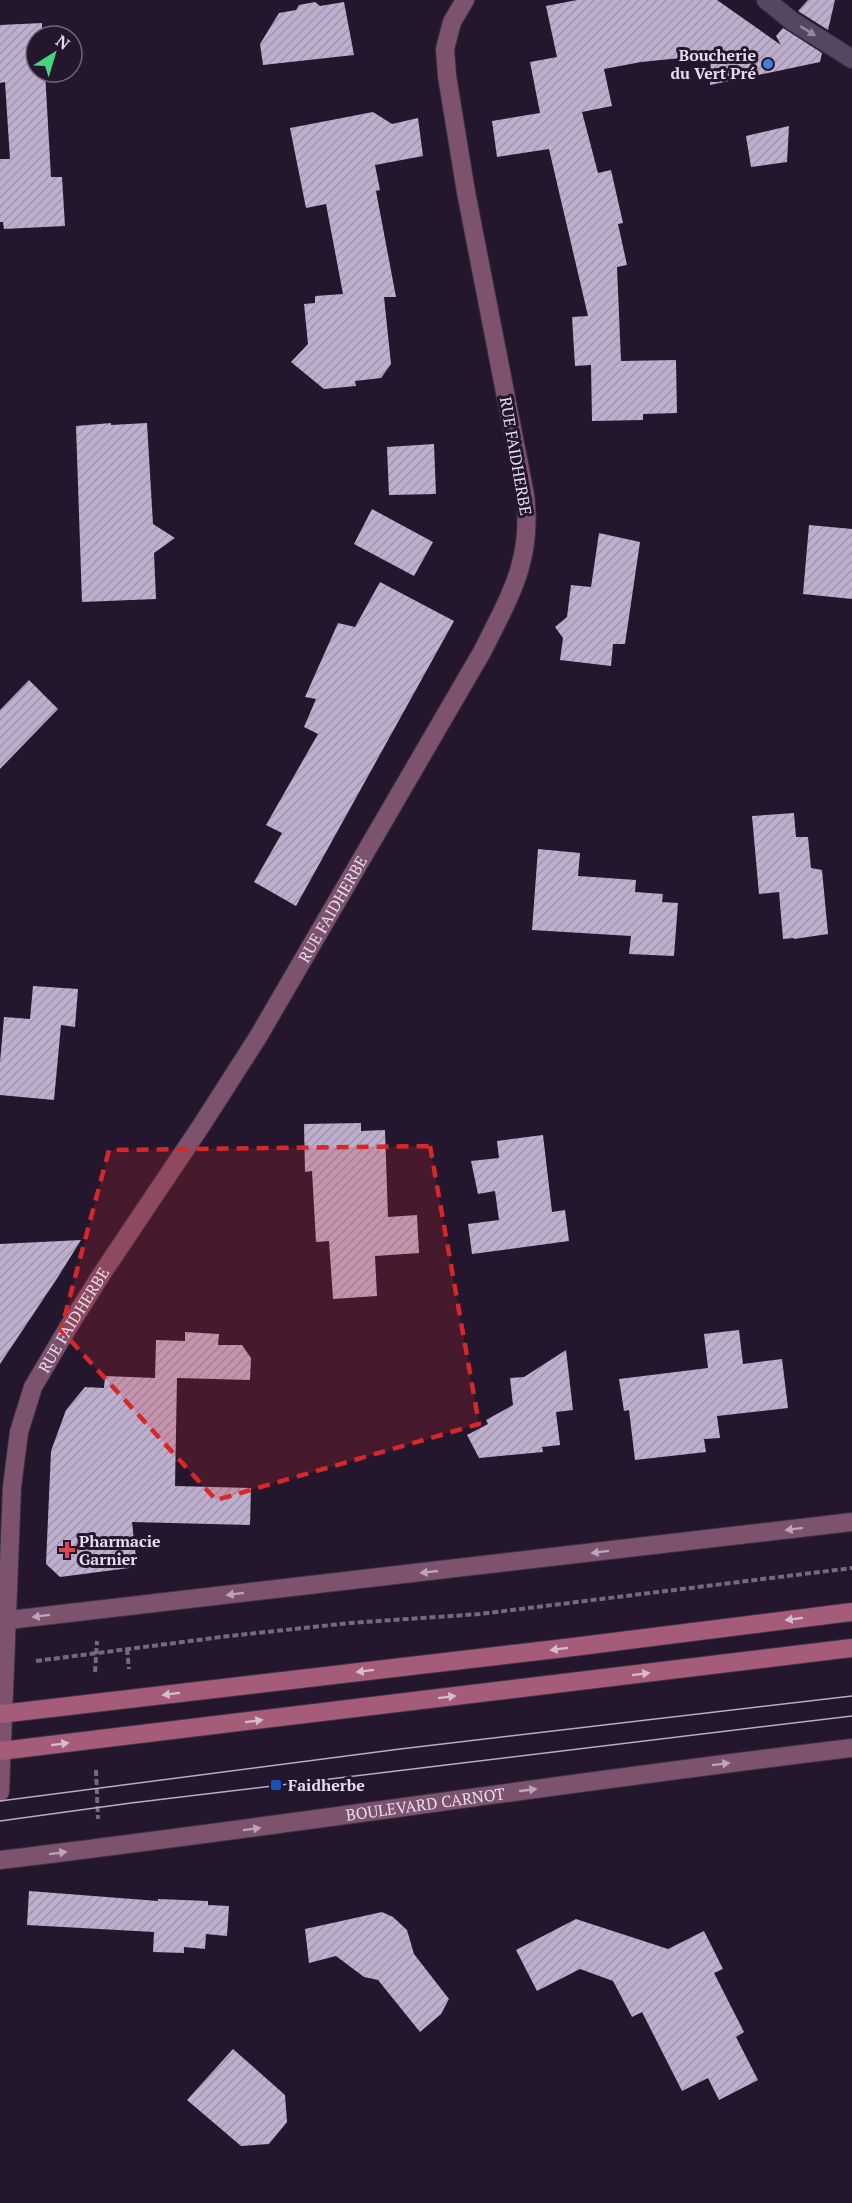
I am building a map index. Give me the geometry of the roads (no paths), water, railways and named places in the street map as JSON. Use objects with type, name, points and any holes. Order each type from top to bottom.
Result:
[{"type":"main road","points":[[2,1714],[852,1612]]},
{"type":"main road","points":[[1,1751],[852,1648]]},
{"type":"street","name":"RUE FAIDHERBE","points":[[0,1792],[5,1665],[4,1620],[14,1466],[19,1432],[33,1387],[80,1308],[258,1037],[482,652],[507,603],[521,568],[528,517],[525,495],[466,192],[447,76],[445,48],[452,22],[465,0]]},
{"type":"street","points":[[766,0],[792,21],[852,58]]},
{"type":"street","points":[[4,1620],[852,1522]]},
{"type":"street","name":"BOULEVARD CARNOT","points":[[0,1860],[276,1826],[649,1772],[852,1748]]},
{"type":"tram line","points":[[0,1801],[400,1749],[852,1696]]},
{"type":"tram line","points":[[0,1821],[131,1803],[852,1716]]},
{"type":"place","name":"Boucherie du Vert Pré","points":[[768,64]]},
{"type":"place","name":"Pharmacie Garnier","points":[[67,1550]]},
{"type":"place","name":"Faidherbe","points":[[276,1785]]}]
